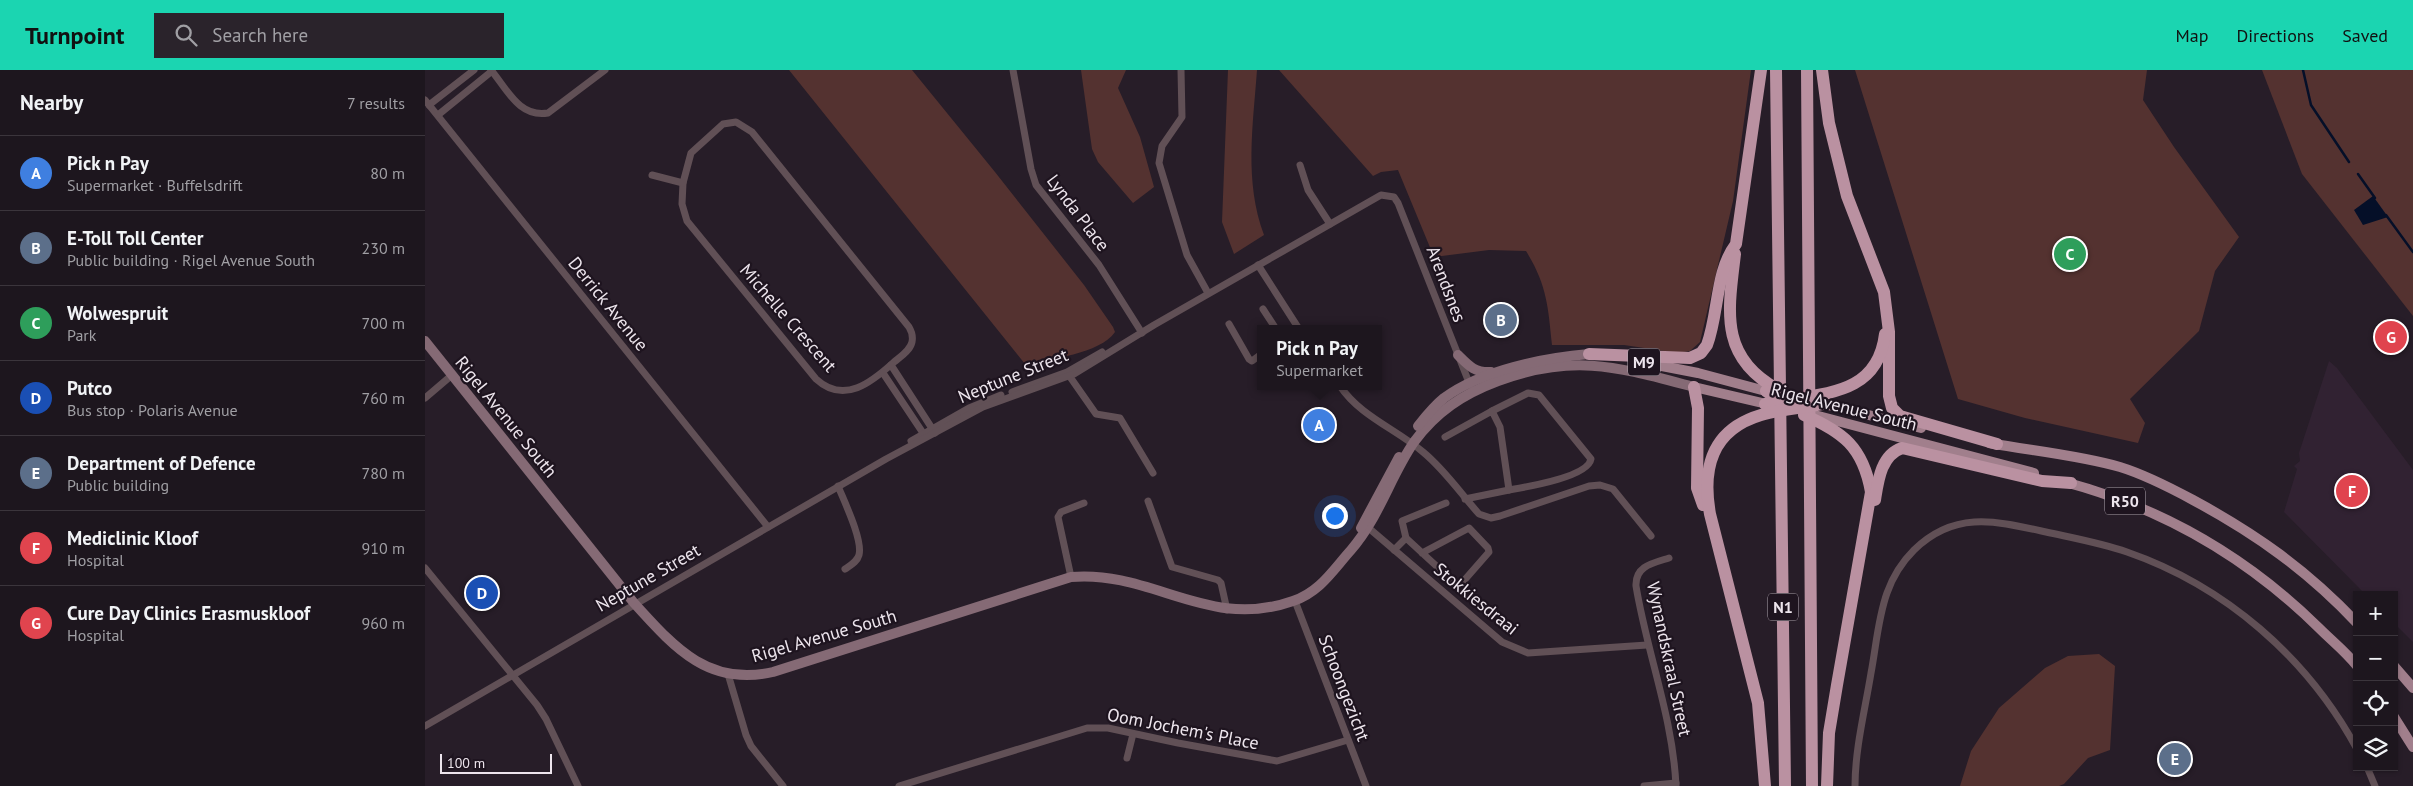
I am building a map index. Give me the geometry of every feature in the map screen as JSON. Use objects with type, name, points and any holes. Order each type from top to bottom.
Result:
[{"type":"highway","points":[[1761,70],[1736,244],[1728,321],[1738,353],[1755,374],[1792,403],[1829,426],[1849,442],[1863,464],[1871,492],[1868,516],[1855,574],[1829,733],[1827,786]]},
{"type":"highway","name":"N1","points":[[1776,70],[1785,786]]},
{"type":"highway","name":"N1","points":[[1807,70],[1812,786]]},
{"type":"highway","points":[[1822,70],[1836,156],[1847,196],[1884,292],[1890,355],[1888,387],[1892,408],[1900,416],[1997,444]]},
{"type":"highway","points":[[1589,354],[1680,359],[1701,354],[1709,338],[1728,254],[1736,244]]},
{"type":"highway","points":[[1807,406],[1856,383],[1869,372],[1882,348],[1885,325],[1872,263]]},
{"type":"highway","points":[[1694,387],[1698,415],[1697,488],[1731,596]]},
{"type":"highway","points":[[1765,391],[1779,401]]},
{"type":"highway","points":[[1765,786],[1758,703],[1711,514],[1706,490],[1707,476],[1714,453],[1723,440],[1747,420],[1792,403],[1821,400]]},
{"type":"highway","points":[[1765,404],[1779,401],[1792,403],[1807,406],[1825,416]]},
{"type":"highway","points":[[1855,574],[1884,464],[1889,456],[1897,450],[1912,449],[2042,481],[2071,483]]},
{"type":"main road","name":"Rigel Avenue South","points":[[425,341],[634,603],[678,649],[706,667],[728,674],[749,675],[773,672],[1071,577],[1116,579],[1227,610],[1255,611],[1295,601],[1314,590],[1329,577],[1351,551],[1411,442],[1440,401],[1529,363],[1589,354],[1698,373],[1765,391],[1825,416],[2088,487],[2141,508],[2203,537],[2263,579],[2307,616],[2353,662]]},
{"type":"main road","points":[[1458,355],[1472,369],[1479,372],[1529,363]]},
{"type":"main road","name":"Rigel Avenue South","points":[[1471,388],[1527,371],[1567,365],[1617,368],[1765,404],[1792,403]]},
{"type":"main road","name":"Rigel Avenue South","points":[[1821,400],[1850,410],[1938,432],[2096,461],[2149,477],[2219,514],[2274,548],[2335,599],[2353,619]]},
{"type":"main road","points":[[2398,671],[2413,688]]},
{"type":"main road","points":[[2398,723],[2413,747]]},
{"type":"street","points":[[427,102],[474,70]]},
{"type":"street","points":[[438,115],[492,70],[520,107],[530,113],[539,114],[548,113],[605,70]]},
{"type":"street","name":"Lynda Place","points":[[1013,70],[1031,169],[1036,184],[1099,265],[1141,332]]},
{"type":"street","points":[[1181,70],[1182,117],[1162,146],[1159,163],[1187,255],[1208,293]]},
{"type":"street","name":"Derrick Avenue","points":[[427,102],[767,527]]},
{"type":"street","name":"Michelle Crescent","points":[[736,122],[746,126],[909,327],[913,337],[909,348],[883,373],[866,385],[853,390],[825,386],[815,379],[687,221],[681,204],[683,183],[693,149],[727,123],[736,122]]},
{"type":"street","points":[[1299,165],[1309,190],[1330,224]]},
{"type":"street","points":[[652,175],[683,183]]},
{"type":"street","name":"Neptune Street","points":[[425,726],[634,603],[934,431],[990,402],[1068,374],[1385,194]]},
{"type":"street","name":"Arendsnes","points":[[1385,194],[1394,196],[1398,204],[1471,388]]},
{"type":"street","points":[[1257,265],[1296,325]]},
{"type":"street","points":[[1263,309],[1273,325]]},
{"type":"street","points":[[1229,324],[1249,359],[1252,361],[1257,357]]},
{"type":"street","points":[[891,365],[934,431]]},
{"type":"street","points":[[883,373],[925,436]]},
{"type":"street","points":[[1068,374],[1096,414],[1120,418],[1153,473]]},
{"type":"street","points":[[425,398],[453,376]]},
{"type":"street","points":[[1343,390],[1358,407],[1411,442],[1437,464],[1479,514],[1491,518],[1589,486],[1600,485],[1613,489],[1651,536]]},
{"type":"street","points":[[1445,437],[1528,393],[1539,396],[1591,459],[1586,468],[1561,479],[1465,499]]},
{"type":"street","points":[[1492,411],[1500,426],[1509,490]]},
{"type":"street","points":[[838,486],[860,554],[855,562],[845,568]]},
{"type":"street","points":[[1147,501],[1172,567],[1218,580],[1221,583],[1227,610]]},
{"type":"street","points":[[1071,577],[1058,517],[1061,512],[1084,503]]},
{"type":"street","points":[[1422,553],[1469,528],[1488,548],[1489,552],[1461,584],[1457,585],[1422,553],[1406,538],[1402,521],[1446,503]]},
{"type":"street","points":[[1855,786],[1880,623],[1893,577],[1901,564],[1927,539],[1953,525],[1974,522],[1998,522],[2125,551],[2160,565],[2201,587],[2263,629],[2307,674],[2329,702],[2353,742]]},
{"type":"street","name":"Stokkiesdraai","points":[[1366,526],[1502,642],[1519,651],[1528,653],[1647,645]]},
{"type":"street","points":[[1394,550],[1406,538]]},
{"type":"street","name":"Wynandskraal Street","points":[[1669,558],[1643,568],[1637,576],[1636,586],[1647,645],[1674,753],[1676,785]]},
{"type":"street","points":[[425,568],[542,713],[578,786]]},
{"type":"street","name":"Schoongezicht","points":[[1295,601],[1366,786]]},
{"type":"street","points":[[728,674],[751,746],[783,786]]},
{"type":"street","name":"Oom Jochem's Place","points":[[899,786],[1081,729],[1108,728],[1277,761],[1348,740]]},
{"type":"street","points":[[1127,758],[1133,734]]},
{"type":"street","points":[[2369,771],[2375,786]]},
{"type":"street","points":[[1644,786],[1676,785]]},
{"type":"shaded area","points":[[789,70],[912,70],[1084,285],[1115,332],[1098,346],[1073,354],[1025,364]]},
{"type":"shaded area","points":[[1081,70],[1126,70],[1118,88],[1140,137],[1154,187],[1133,203],[1098,162],[1092,149]]},
{"type":"shaded area","points":[[1228,70],[1257,70],[1251,153],[1254,194],[1264,235],[1234,254],[1222,222]]},
{"type":"shaded area","points":[[1279,70],[1751,70],[1733,201],[1700,342],[1690,351],[1678,353],[1624,345],[1552,345],[1542,285],[1526,251],[1489,250],[1434,257],[1398,170],[1381,172],[1373,176]]},
{"type":"shaded area","points":[[1855,70],[2147,70],[2143,100],[2174,147],[2239,237],[2215,271],[2199,331],[2130,399],[2145,423],[2138,443],[2025,418],[1958,399]]},
{"type":"shaded area","points":[[2262,70],[2413,70],[2413,316],[2302,174]]},
{"type":"shaded area","points":[[2329,361],[2337,368],[2413,470],[2413,642],[2398,627],[2398,591],[2362,591],[2284,512],[2297,469],[2294,466],[2300,461],[2299,453]]},
{"type":"shaded area","points":[[2099,654],[2115,666],[2110,750],[2088,758],[2064,784],[2059,786],[1960,786],[1971,751],[1999,708],[2045,668],[2068,656]]},
{"type":"water","points":[[2373,196],[2388,217],[2363,225],[2354,210]]},
{"type":"waterway","points":[[2303,70],[2311,105],[2349,162]]},
{"type":"waterway","points":[[2358,174],[2375,198]]},
{"type":"waterway","points":[[2386,215],[2413,252]]},
{"type":"place","name":"Wolwespruit","points":[[2070,254]]},
{"type":"place","name":"E-Toll Toll Center","points":[[1501,320]]},
{"type":"place","name":"Cure Day Clinics Erasmuskloof","points":[[2391,337]]},
{"type":"place","name":"Pick n Pay","points":[[1319,425]]},
{"type":"place","name":"Mediclinic Kloof","points":[[2352,491]]},
{"type":"place","name":"Putco","points":[[482,593]]},
{"type":"place","name":"Department of Defence","points":[[2175,759]]}]
